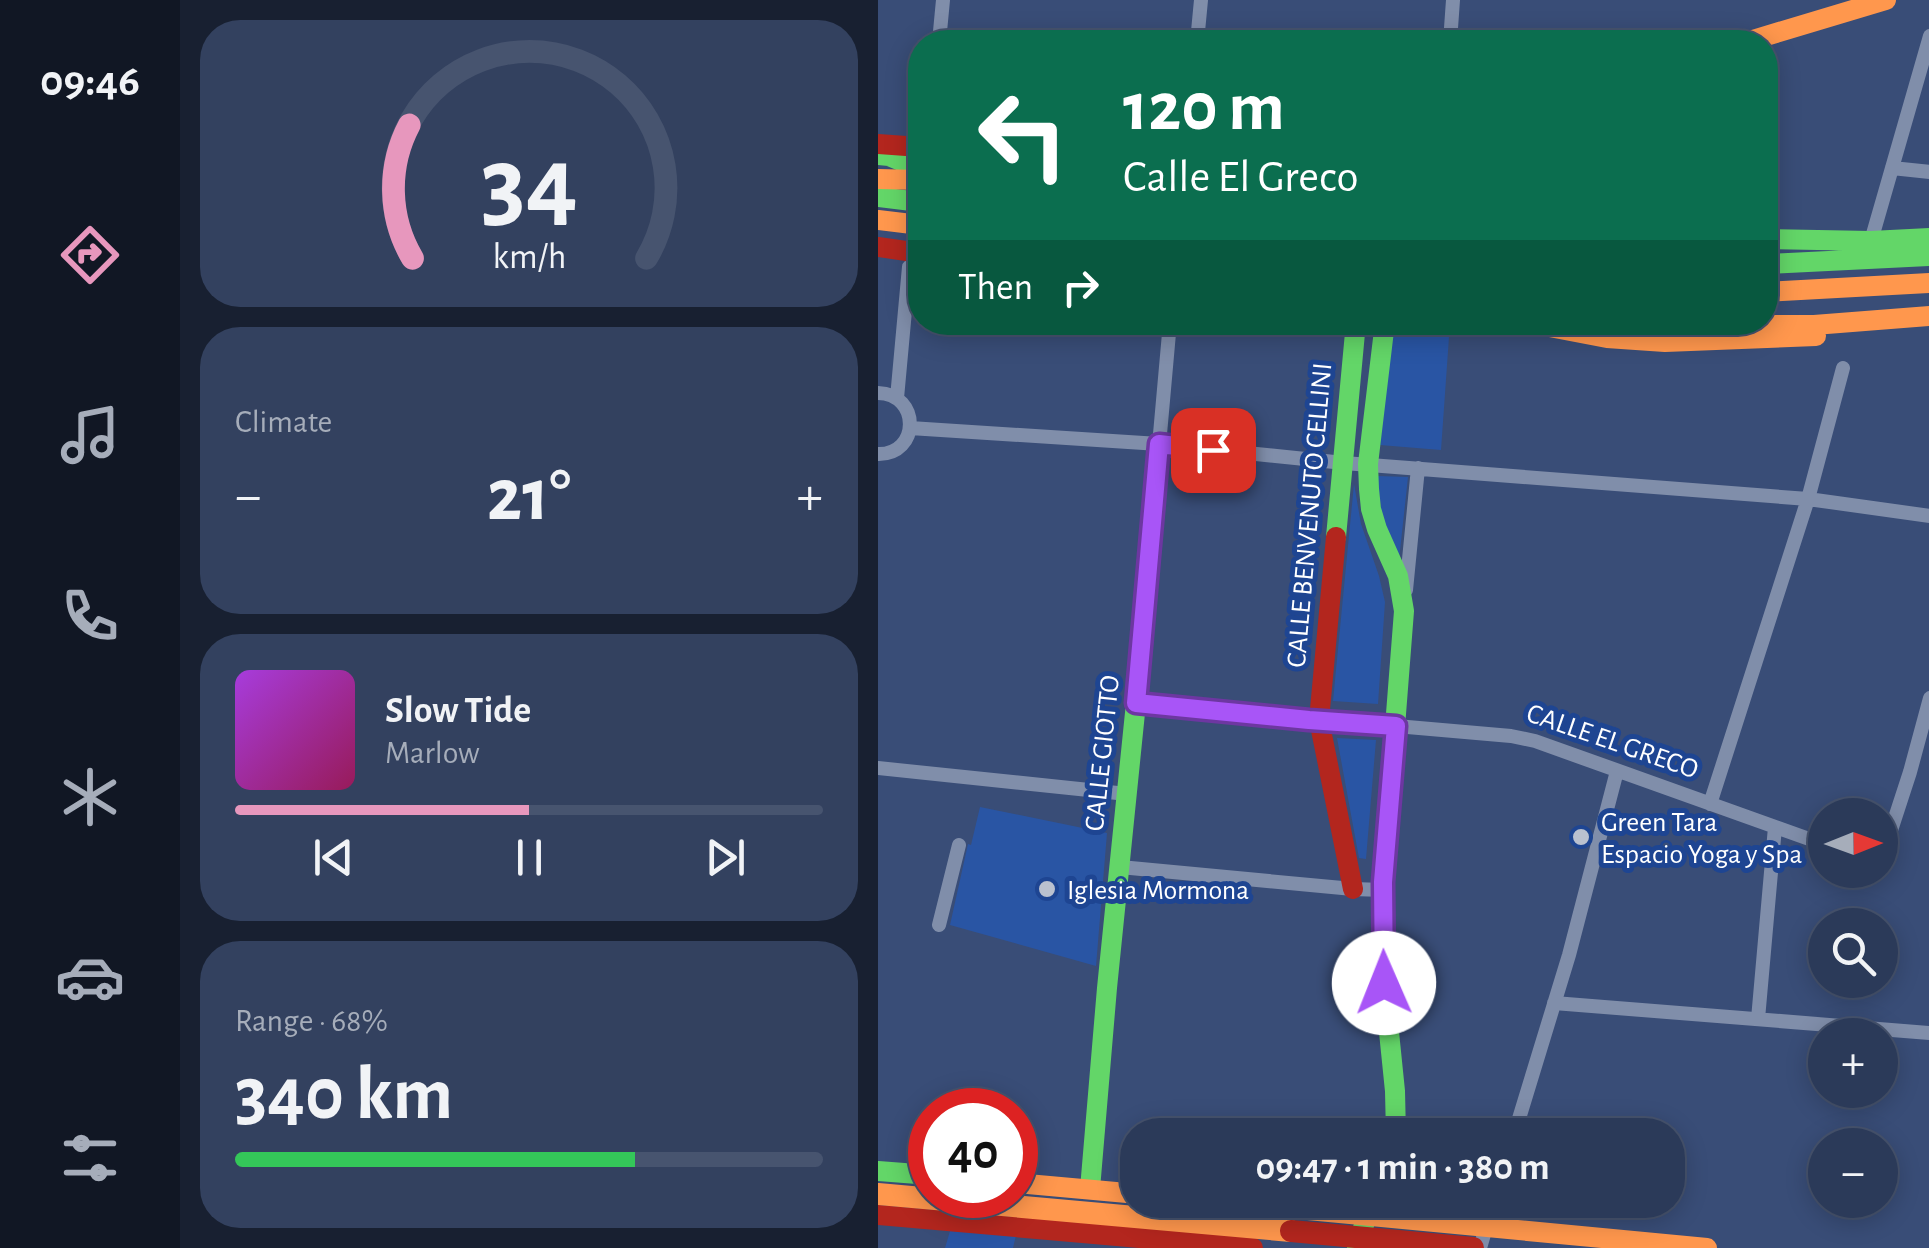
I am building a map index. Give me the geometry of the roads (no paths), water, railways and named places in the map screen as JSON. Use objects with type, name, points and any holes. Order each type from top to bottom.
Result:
[{"type":"main road","points":[[1778,32],[1886,0]]},
{"type":"main road","points":[[878,144],[908,146]]},
{"type":"main road","points":[[878,155],[908,164]]},
{"type":"main road","points":[[878,179],[908,180]]},
{"type":"main road","points":[[878,198],[908,201]]},
{"type":"main road","points":[[878,220],[908,224]]},
{"type":"main road","points":[[878,230],[908,233]]},
{"type":"main road","points":[[1778,239],[1930,240]]},
{"type":"main road","points":[[1778,247],[1930,240]]},
{"type":"main road","points":[[878,247],[908,258]]},
{"type":"main road","points":[[1778,266],[1930,259]]},
{"type":"main road","points":[[1778,291],[1930,283]]},
{"type":"main road","points":[[1778,299],[1930,292]]},
{"type":"main road","points":[[1778,325],[1930,316]]},
{"type":"main road","points":[[1591,335],[1666,342],[1831,335],[1930,325]]},
{"type":"main road","name":"CALLE BENVENUTO CELLINI","points":[[1353,889],[1318,720],[1355,335]]},
{"type":"main road","points":[[1383,335],[1368,464],[1371,508],[1398,576],[1404,611],[1382,890],[1384,983],[1396,1118]]},
{"type":"main road","name":"CALLE EL GRECO","points":[[1136,703],[1396,726]]},
{"type":"main road","name":"CALLE GIOTTO","points":[[1090,1190],[1136,703]]},
{"type":"main road","points":[[878,1170],[908,1173]]},
{"type":"main road","points":[[1038,1185],[1120,1192]]},
{"type":"main road","points":[[878,1194],[1479,1241],[1708,1248]]},
{"type":"main road","points":[[878,1216],[1254,1248]]},
{"type":"main road","points":[[1357,1248],[1371,1218]]},
{"type":"main road","points":[[1407,1218],[1479,1241]]},
{"type":"street","points":[[940,30],[942,0]]},
{"type":"street","points":[[1198,30],[1200,0]]},
{"type":"street","points":[[1451,30],[1453,0]]},
{"type":"street","points":[[1871,242],[1930,36]]},
{"type":"street","points":[[1892,168],[1930,172]]},
{"type":"street","points":[[897,398],[908,314]]},
{"type":"street","name":"CALLE GIOTTO","points":[[1136,703],[1169,335]]},
{"type":"street","points":[[1710,804],[1808,498],[1843,368]]},
{"type":"street","points":[[878,393],[897,398],[908,411],[910,428],[898,450],[878,454]]},
{"type":"street","points":[[910,428],[1159,444],[1808,498],[1930,516]]},
{"type":"street","points":[[1404,611],[1418,468]]},
{"type":"street","points":[[1898,810],[1930,698]]},
{"type":"street","name":"CALLE EL GRECO","points":[[1396,726],[1535,741],[1808,838]]},
{"type":"street","points":[[878,768],[1127,794]]},
{"type":"street","points":[[1519,1118],[1569,955],[1616,771]]},
{"type":"street","points":[[1758,1019],[1775,827]]},
{"type":"street","points":[[939,925],[958,845]]},
{"type":"street","points":[[1120,867],[1382,890]]},
{"type":"street","points":[[1554,1003],[1930,1034]]},
{"type":"place","name":"Green Tara Espacio Yoga y Spa","points":[[1581,837]]},
{"type":"place","name":"Iglesia Mormona","points":[[1047,889]]}]
